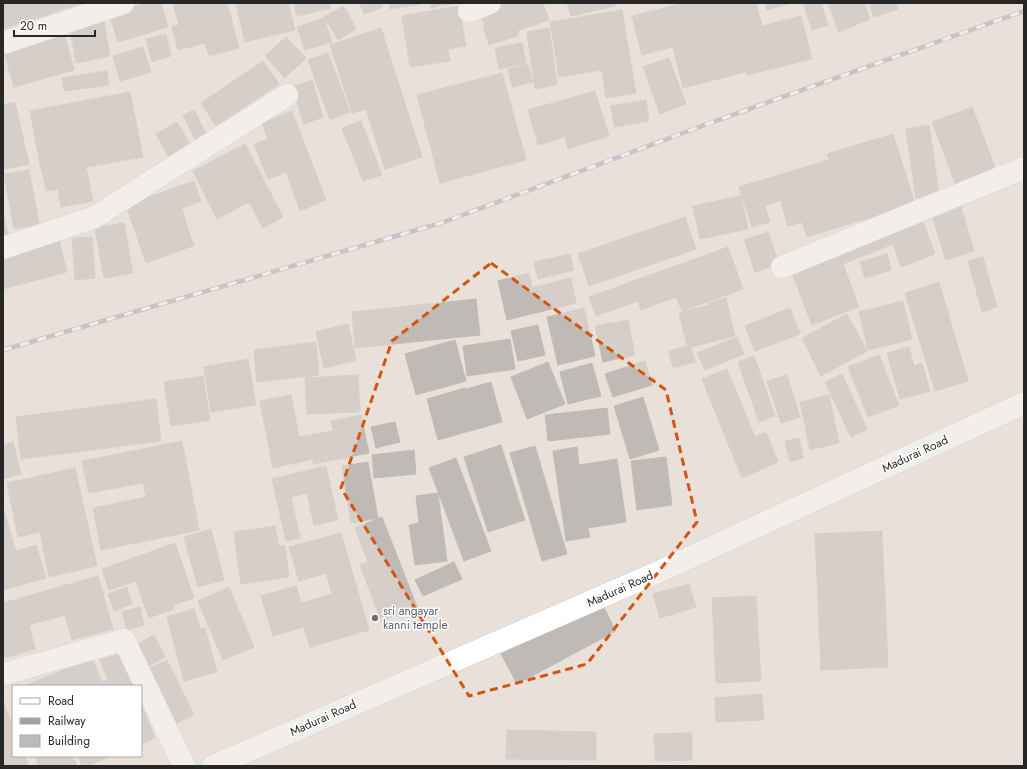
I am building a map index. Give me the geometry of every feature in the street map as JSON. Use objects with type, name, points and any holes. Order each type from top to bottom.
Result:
[{"type":"street","points":[[3,43],[123,3]]},
{"type":"street","points":[[469,11],[490,3]]},
{"type":"street","points":[[3,248],[95,217],[287,95]]},
{"type":"street","points":[[782,267],[1024,168]]},
{"type":"street","name":"Madurai Road","points":[[217,765],[656,573],[1024,403]]},
{"type":"street","points":[[3,674],[124,640],[184,766]]},
{"type":"highlighted area","points":[[491,263],[666,390],[697,522],[587,664],[469,696],[341,488],[392,341]]},
{"type":"building","points":[[3,3],[82,3],[3,29]]},
{"type":"building","points":[[146,3],[161,3],[168,27],[118,42],[109,14]]},
{"type":"building","points":[[173,3],[227,3],[239,48],[209,56],[205,43],[178,50],[172,27],[179,25]]},
{"type":"building","points":[[236,3],[288,3],[295,30],[245,42]]},
{"type":"building","points":[[294,3],[329,3],[331,8],[297,16]]},
{"type":"building","points":[[360,3],[382,3],[383,7],[364,14]]},
{"type":"building","points":[[389,3],[422,3],[422,4],[390,9]]},
{"type":"building","points":[[430,3],[455,3],[431,8]]},
{"type":"building","points":[[505,3],[543,3],[549,20],[517,31],[518,36],[489,45],[480,12]]},
{"type":"building","points":[[567,3],[614,3],[615,6],[571,16]]},
{"type":"building","points":[[683,3],[756,3],[762,26],[801,16],[812,59],[747,75],[746,72],[683,88],[673,47],[642,55],[632,16]]},
{"type":"building","points":[[765,3],[791,3],[767,10]]},
{"type":"building","points":[[803,3],[821,3],[828,25],[812,30]]},
{"type":"building","points":[[828,3],[864,3],[870,19],[839,32]]},
{"type":"building","points":[[869,3],[896,3],[898,9],[874,17]]},
{"type":"building","points":[[344,6],[356,29],[338,40],[324,17]]},
{"type":"building","points":[[459,6],[466,46],[448,49],[450,61],[410,67],[402,16]]},
{"type":"building","points":[[622,10],[636,93],[606,98],[602,70],[559,77],[550,22]]},
{"type":"building","points":[[324,18],[332,42],[305,50],[297,27]]},
{"type":"building","points":[[104,22],[110,56],[76,63],[70,28]]},
{"type":"building","points":[[381,28],[422,157],[385,169],[366,109],[352,113],[330,45]]},
{"type":"building","points":[[549,28],[557,85],[535,89],[527,32]]},
{"type":"building","points":[[64,32],[74,70],[14,87],[3,49]]},
{"type":"building","points":[[166,34],[171,56],[152,62],[146,39]]},
{"type":"building","points":[[286,37],[306,58],[285,78],[265,56]]},
{"type":"building","points":[[522,43],[526,63],[499,69],[495,48]]},
{"type":"building","points":[[143,47],[151,72],[120,81],[113,56]]},
{"type":"building","points":[[328,53],[350,112],[330,120],[308,60]]},
{"type":"building","points":[[669,58],[686,104],[660,114],[643,67]]},
{"type":"building","points":[[263,61],[279,84],[216,126],[201,103]]},
{"type":"building","points":[[528,64],[533,82],[512,87],[508,69]]},
{"type":"building","points":[[107,71],[109,85],[64,91],[62,78]]},
{"type":"building","points":[[502,73],[526,160],[440,183],[417,95]]},
{"type":"building","points":[[312,80],[323,117],[304,124],[292,87]]},
{"type":"building","points":[[595,91],[609,136],[568,149],[565,137],[538,145],[528,110]]},
{"type":"building","points":[[130,92],[143,157],[86,167],[93,201],[61,207],[58,189],[46,191],[30,111]]},
{"type":"building","points":[[646,100],[649,121],[614,127],[611,106]]},
{"type":"building","points":[[15,102],[29,164],[5,169],[3,160],[3,105]]},
{"type":"building","points":[[972,107],[996,170],[956,185],[932,122]]},
{"type":"building","points":[[194,110],[207,135],[196,141],[183,115]]},
{"type":"building","points":[[292,111],[326,200],[300,211],[286,172],[268,179],[254,144],[268,139],[262,123]]},
{"type":"building","points":[[361,121],[382,175],[363,181],[342,128]]},
{"type":"building","points":[[177,122],[194,151],[172,163],[156,134]]},
{"type":"building","points":[[929,125],[939,194],[916,198],[906,129]]},
{"type":"building","points":[[893,134],[915,204],[807,237],[802,222],[788,226],[780,200],[765,206],[770,222],[752,227],[739,187],[829,160],[827,154]]},
{"type":"building","points":[[245,144],[283,217],[263,228],[249,202],[217,219],[193,171]]},
{"type":"building","points":[[29,170],[39,224],[14,229],[4,174]]},
{"type":"building","points":[[194,181],[201,201],[182,208],[190,236],[195,245],[146,263],[126,205]]},
{"type":"building","points":[[741,196],[748,229],[700,239],[693,206]]},
{"type":"building","points":[[960,204],[974,251],[946,260],[931,213]]},
{"type":"building","points":[[3,217],[8,235],[3,236]]},
{"type":"building","points":[[685,217],[696,249],[589,286],[578,254]]},
{"type":"building","points":[[923,222],[935,254],[901,267],[893,244],[843,264],[859,307],[812,325],[792,273]]},
{"type":"building","points":[[124,223],[133,273],[104,278],[95,228]]},
{"type":"building","points":[[768,232],[779,264],[755,272],[744,240]]},
{"type":"building","points":[[92,237],[95,278],[75,280],[72,238]]},
{"type":"building","points":[[59,240],[67,272],[3,289],[3,255]]},
{"type":"building","points":[[728,247],[743,289],[682,311],[676,297],[641,310],[638,301],[596,316],[589,297]]},
{"type":"building","points":[[570,254],[574,270],[538,279],[534,262]]},
{"type":"building","points":[[887,254],[891,270],[865,278],[860,262]]},
{"type":"building","points":[[983,257],[997,307],[982,312],[968,261]]},
{"type":"building","points":[[529,273],[532,288],[571,278],[576,303],[507,320],[498,281]]},
{"type":"building","points":[[939,282],[968,381],[935,391],[905,293]]},
{"type":"building","points":[[726,298],[735,336],[691,347],[695,362],[673,368],[669,351],[687,346],[679,313],[709,305],[708,303]]},
{"type":"building","points":[[476,299],[480,335],[355,348],[352,312]]},
{"type":"building","points":[[903,301],[912,339],[868,350],[859,312]]},
{"type":"building","points":[[584,308],[595,356],[558,365],[547,317]]},
{"type":"building","points":[[790,308],[800,334],[755,351],[745,326]]},
{"type":"building","points":[[847,314],[867,351],[821,376],[802,338]]},
{"type":"building","points":[[628,320],[635,355],[603,362],[595,326]]},
{"type":"building","points":[[348,324],[356,360],[324,368],[316,332]]},
{"type":"building","points":[[538,325],[545,355],[518,361],[511,331]]},
{"type":"building","points":[[737,337],[744,354],[705,370],[697,353]]},
{"type":"building","points":[[510,339],[515,369],[467,376],[463,346]]},
{"type":"building","points":[[455,340],[466,381],[416,395],[405,354]]},
{"type":"building","points":[[316,342],[319,375],[257,382],[254,350]]},
{"type":"building","points":[[909,347],[914,366],[922,363],[930,391],[900,399],[887,353]]},
{"type":"building","points":[[879,355],[899,405],[868,417],[848,367]]},
{"type":"building","points":[[754,356],[775,416],[759,422],[738,362]]},
{"type":"building","points":[[248,359],[256,405],[211,412],[204,367]]},
{"type":"building","points":[[645,361],[652,385],[613,397],[605,374]]},
{"type":"building","points":[[548,362],[565,404],[527,419],[511,377]]},
{"type":"building","points":[[592,363],[601,396],[568,404],[560,372]]},
{"type":"building","points":[[727,369],[755,437],[766,432],[778,462],[742,478],[702,379]]},
{"type":"building","points":[[842,374],[867,429],[851,437],[825,382]]},
{"type":"building","points":[[358,375],[360,412],[307,414],[305,378]]},
{"type":"building","points":[[787,375],[800,417],[781,423],[767,381]]},
{"type":"building","points":[[203,376],[210,420],[171,426],[164,382]]},
{"type":"building","points":[[491,382],[502,422],[438,440],[427,399]]},
{"type":"building","points":[[291,395],[299,437],[333,431],[331,421],[361,415],[369,453],[313,464],[313,459],[273,468],[260,401]]},
{"type":"building","points":[[829,395],[839,443],[810,450],[800,402]]},
{"type":"building","points":[[643,397],[659,450],[630,459],[614,406]]},
{"type":"building","points":[[156,399],[161,441],[21,459],[16,417]]},
{"type":"building","points":[[607,408],[610,434],[548,441],[545,415]]},
{"type":"building","points":[[395,422],[400,442],[376,448],[371,427]]},
{"type":"building","points":[[799,438],[803,458],[790,462],[785,441]]},
{"type":"building","points":[[182,441],[199,530],[101,550],[93,508],[146,497],[143,483],[89,493],[82,461]]},
{"type":"building","points":[[13,442],[21,474],[3,479],[3,445]]},
{"type":"building","points":[[501,445],[525,520],[488,532],[464,457]]},
{"type":"building","points":[[535,446],[567,554],[542,561],[510,453]]},
{"type":"building","points":[[577,447],[579,465],[617,459],[626,522],[588,528],[590,537],[566,541],[553,451]]},
{"type":"building","points":[[414,450],[416,474],[374,478],[372,455]]},
{"type":"building","points":[[666,457],[672,505],[637,510],[631,461]]},
{"type":"building","points":[[456,458],[491,551],[464,561],[429,468]]},
{"type":"building","points":[[368,462],[378,518],[351,523],[342,466]]},
{"type":"building","points":[[326,466],[338,520],[314,525],[307,493],[291,497],[300,538],[286,541],[272,479]]},
{"type":"building","points":[[75,468],[97,566],[49,577],[40,532],[18,537],[7,483]]},
{"type":"building","points":[[438,493],[447,561],[415,565],[409,525],[419,523],[416,496]]},
{"type":"building","points":[[3,508],[16,551],[36,545],[46,578],[3,590]]},
{"type":"building","points":[[382,517],[417,607],[381,621],[360,565],[368,562],[355,528]]},
{"type":"building","points":[[275,526],[279,546],[285,546],[289,577],[241,584],[234,532]]},
{"type":"building","points":[[211,529],[224,580],[198,587],[184,537]]},
{"type":"building","points":[[882,531],[888,667],[821,670],[815,534]]},
{"type":"building","points":[[341,533],[369,630],[310,647],[304,627],[273,636],[261,596],[296,586],[301,603],[332,594],[326,573],[299,581],[289,547]]},
{"type":"building","points":[[175,543],[194,598],[173,605],[174,609],[149,618],[136,581],[109,590],[102,569]]},
{"type":"building","points":[[454,562],[462,579],[423,596],[415,580]]},
{"type":"building","points":[[98,576],[113,629],[72,640],[65,615],[29,625],[35,649],[3,658],[3,603]]},
{"type":"building","points":[[689,584],[696,607],[660,618],[653,594]]},
{"type":"building","points":[[127,587],[132,604],[114,611],[108,594]]},
{"type":"building","points":[[229,587],[254,647],[223,660],[198,601]]},
{"type":"building","points":[[756,596],[761,681],[716,683],[712,598]]},
{"type":"building","points":[[601,602],[616,631],[517,684],[501,654]]},
{"type":"building","points":[[140,607],[144,625],[127,630],[122,612]]},
{"type":"building","points":[[194,609],[200,629],[205,628],[217,672],[184,681],[167,617]]},
{"type":"building","points":[[154,635],[165,657],[147,667],[136,645]]},
{"type":"building","points":[[119,648],[134,685],[26,685],[92,658],[102,682],[108,680],[98,656]]},
{"type":"building","points":[[167,660],[194,715],[173,725],[147,669]]},
{"type":"building","points":[[762,694],[764,720],[716,722],[715,698]]},
{"type":"building","points":[[3,701],[12,724],[12,757],[25,757],[29,766],[3,766]]},
{"type":"building","points":[[142,706],[155,738],[142,744]]},
{"type":"building","points":[[507,730],[596,732],[596,760],[506,759]]},
{"type":"building","points":[[692,733],[692,760],[655,761],[654,734]]},
{"type":"building","points":[[35,757],[73,757],[77,766],[39,766]]},
{"type":"building","points":[[78,757],[110,757],[87,766],[82,766]]},
{"type":"railway","points":[[3,350],[441,223],[710,123],[1024,11]]},
{"type":"place","name":"sri angayar kanni temple","points":[[375,618]]}]
